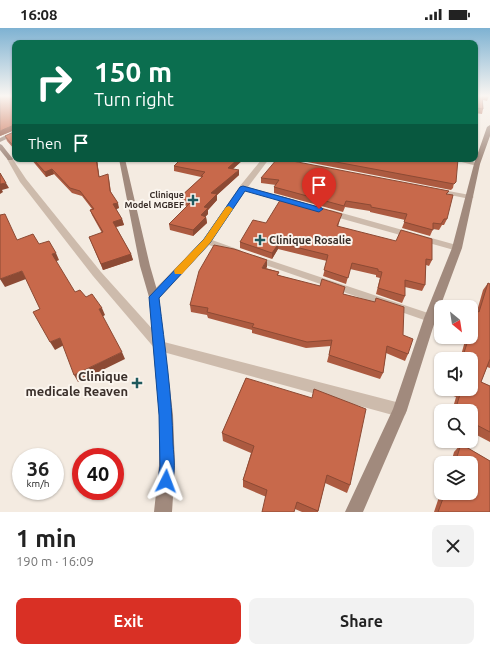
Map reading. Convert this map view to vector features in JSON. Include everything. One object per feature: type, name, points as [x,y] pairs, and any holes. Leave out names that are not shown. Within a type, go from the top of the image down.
[{"type":"main road","points":[[478,161],[490,127]]},
{"type":"main road","points":[[0,140],[12,134]]},
{"type":"main road","points":[[0,146],[5,159]]},
{"type":"main road","points":[[123,162],[145,266],[154,297],[160,346],[166,415],[167,466],[163,512]]},
{"type":"main road","points":[[354,512],[400,410],[430,318],[457,248],[477,164]]},
{"type":"street","points":[[5,159],[97,274],[160,346],[400,410]]},
{"type":"street","points":[[154,297],[207,241],[243,188],[264,162]]},
{"type":"street","points":[[290,162],[296,163]]},
{"type":"street","points":[[467,162],[477,164]]},
{"type":"street","points":[[243,188],[304,205]]},
{"type":"street","points":[[425,188],[470,197]]},
{"type":"street","points":[[319,209],[457,248]]},
{"type":"street","points":[[207,241],[430,318]]},
{"type":"building","points":[[0,119],[12,119],[12,126],[0,131]]},
{"type":"building","points":[[12,133],[12,144],[5,136]]},
{"type":"building","points":[[36,162],[96,162],[99,177],[108,174],[110,191],[118,203],[113,204],[122,219],[113,222],[131,254],[101,264],[89,237],[103,232],[90,210],[94,209],[80,191],[70,188],[52,169],[45,172]]},
{"type":"building","points":[[178,162],[235,162],[228,168],[239,170],[211,193],[217,194],[204,207],[208,208],[201,215],[206,217],[193,230],[169,224],[191,202],[179,198],[203,176],[201,176],[205,172],[174,166]]},
{"type":"building","points":[[274,162],[298,162],[449,191],[446,194],[453,195],[447,219],[444,219],[441,224],[433,223],[433,230],[404,222],[407,214],[371,207],[371,205],[346,201],[344,206],[274,187],[279,180],[261,178]]},
{"type":"building","points":[[336,162],[458,162],[456,182],[454,184]]},
{"type":"building","points":[[0,173],[6,183],[0,184]]},
{"type":"building","points":[[282,197],[342,214],[337,226],[396,241],[401,230],[432,239],[432,260],[426,259],[425,285],[405,280],[405,296],[378,288],[382,272],[378,271],[378,269],[352,263],[348,278],[324,270],[328,255],[279,243],[272,253],[240,242],[253,220],[266,223]]},
{"type":"building","points":[[5,214],[17,240],[33,234],[39,244],[49,241],[56,253],[52,254],[75,292],[80,290],[86,297],[92,294],[102,308],[99,309],[122,352],[74,375],[60,338],[50,342],[33,312],[40,309],[22,271],[0,279],[0,215]]},
{"type":"building","points":[[214,245],[234,249],[267,260],[262,268],[279,272],[277,275],[320,286],[322,279],[345,287],[343,294],[375,302],[376,298],[404,307],[403,335],[413,339],[408,354],[387,346],[383,373],[329,355],[332,340],[307,342],[252,327],[254,324],[207,312],[208,308],[190,305],[199,271]]},
{"type":"building","points":[[488,283],[490,284],[490,359],[481,382],[490,386],[490,432],[478,426],[478,404],[457,404],[460,396],[478,396],[478,352],[464,352],[467,344],[478,344],[479,312]]},
{"type":"building","points":[[246,378],[312,398],[314,389],[366,409],[350,485],[327,475],[318,511],[297,502],[294,512],[262,512],[267,490],[243,480],[254,446],[222,433]]},
{"type":"building","points":[[460,448],[468,448],[490,461],[490,512],[438,512],[442,500],[478,500],[478,456],[457,456]]},
{"type":"slow traffic","points":[[178,271],[207,241],[229,209]]},
{"type":"place","name":"Clinique Model MGBEF","points":[[193,200]]},
{"type":"place","name":"Clinique Rosalie","points":[[260,240]]},
{"type":"place","name":"Clinique medicale Reaven","points":[[137,383]]},
{"type":"route","points":[[166,481],[166,415],[154,297],[207,241],[243,188],[319,209]]}]
